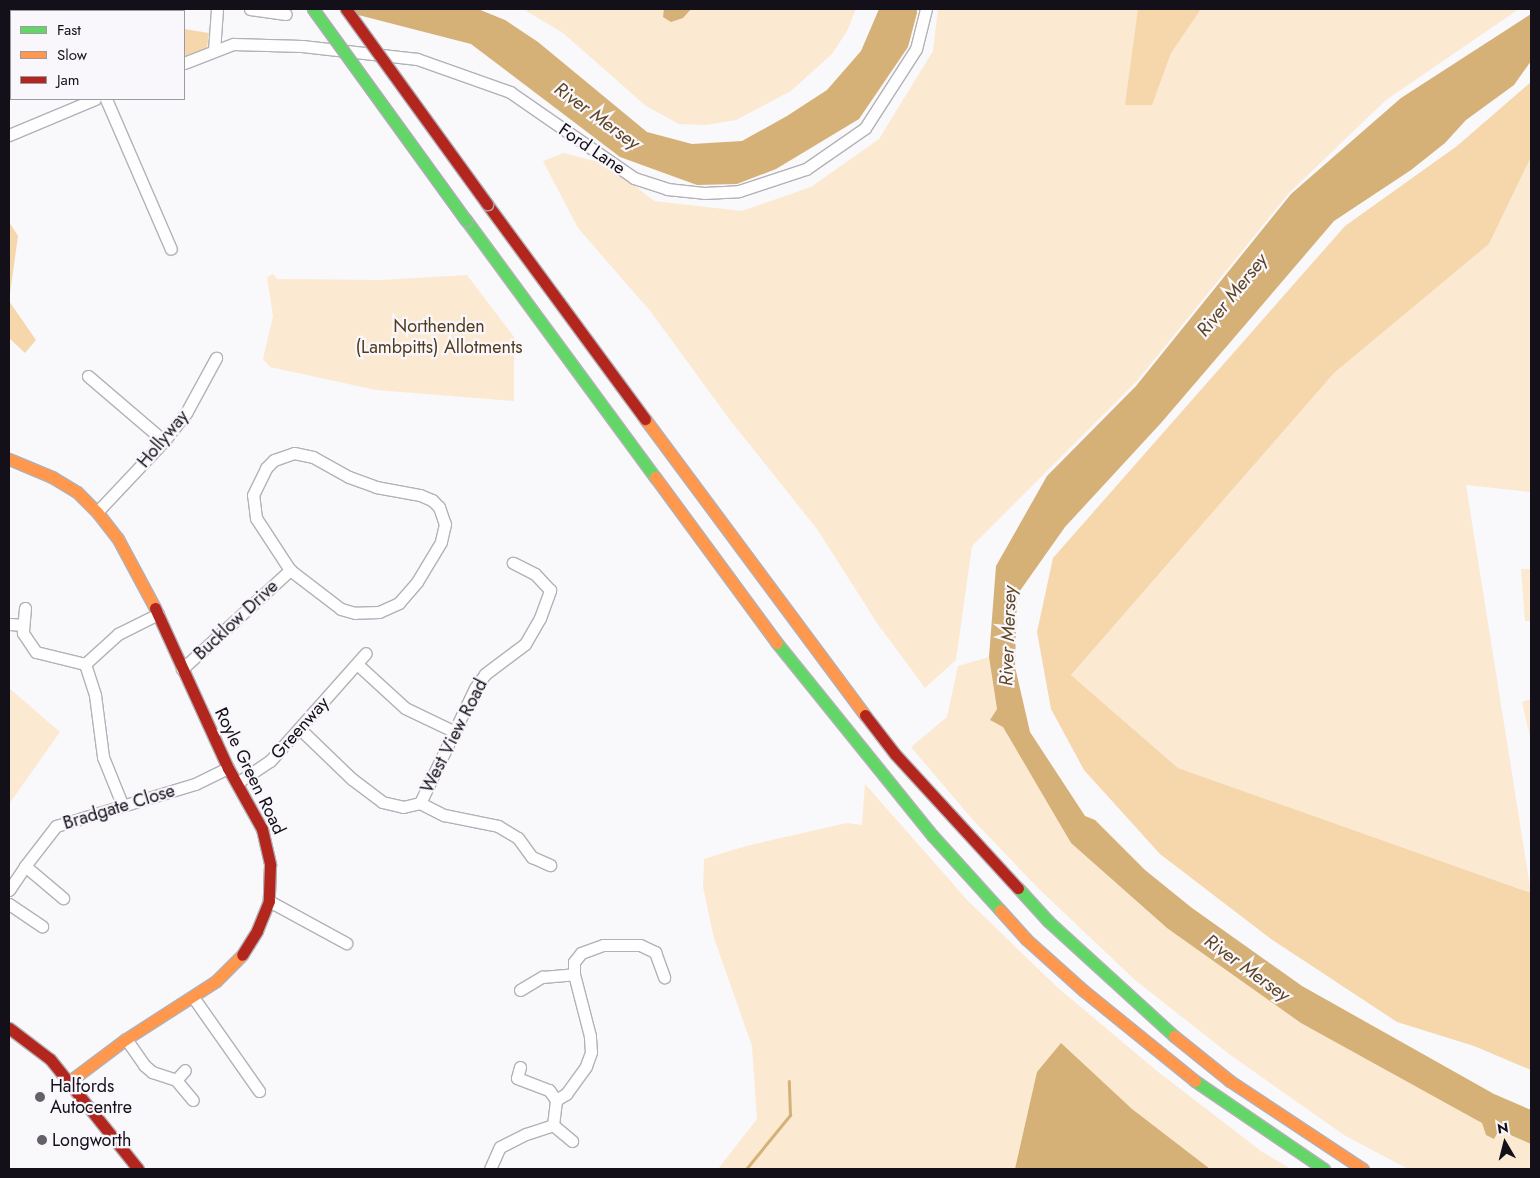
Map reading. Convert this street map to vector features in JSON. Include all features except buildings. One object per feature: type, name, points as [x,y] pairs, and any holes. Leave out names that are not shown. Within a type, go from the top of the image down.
[{"type":"main road","points":[[313,9],[791,662],[926,828],[1013,924],[1084,991],[1191,1078],[1324,1169]]},
{"type":"main road","points":[[346,9],[810,643],[902,761],[1048,921],[1144,1011],[1230,1080],[1363,1169]]},
{"type":"main road","name":"Royle Green Road","points":[[9,459],[52,477],[77,492],[97,512],[118,540],[158,614],[228,768],[268,847],[271,884],[269,901],[257,931],[236,963],[193,997],[126,1039],[70,1081]]},
{"type":"main road","points":[[9,1028],[30,1042],[70,1081],[138,1169]]},
{"type":"street","points":[[214,51],[217,9]]},
{"type":"street","points":[[250,9],[286,14]]},
{"type":"street","name":"Ford Lane","points":[[185,63],[233,44],[302,46],[418,59],[510,92],[634,178],[668,190],[704,193],[739,191],[806,168],[865,128],[916,49],[926,9]]},
{"type":"street","points":[[9,135],[93,100]]},
{"type":"street","points":[[106,100],[170,249]]},
{"type":"street","name":"Hollyway","points":[[97,512],[164,442],[186,413],[216,358]]},
{"type":"street","points":[[88,376],[164,442]]},
{"type":"street","name":"Bucklow Drive","points":[[285,454],[303,454],[349,478],[432,500],[442,516],[445,532],[441,542],[406,596],[389,609],[367,614],[341,609],[290,570],[256,518],[253,505],[256,485],[266,468],[285,454]]},
{"type":"street","name":"West View Road","points":[[300,729],[352,779],[382,802],[403,807],[420,803],[453,731],[485,674],[524,644],[544,609],[550,590],[535,574],[513,563]]},
{"type":"street","name":"Bucklow Drive","points":[[182,669],[290,570]]},
{"type":"street","points":[[24,608],[23,633],[36,652],[85,664]]},
{"type":"street","points":[[85,664],[118,634],[158,614]]},
{"type":"street","points":[[10,624],[24,625]]},
{"type":"street","name":"Greenway","points":[[237,783],[270,761],[366,652]]},
{"type":"street","points":[[85,664],[95,695],[103,758],[122,804]]},
{"type":"street","points":[[357,664],[405,708],[453,731]]},
{"type":"street","name":"Bradgate Close","points":[[9,890],[56,826],[122,804],[195,784],[228,768]]},
{"type":"street","points":[[420,803],[444,815],[498,826],[518,838],[532,857],[550,865]]},
{"type":"street","points":[[25,866],[63,898]]},
{"type":"street","points":[[269,901],[346,943]]},
{"type":"street","points":[[9,904],[42,926]]},
{"type":"street","points":[[553,1125],[556,1100],[574,1084],[586,1066],[591,1052],[574,974],[574,962],[581,953],[591,948],[640,946],[655,952],[664,978]]},
{"type":"street","points":[[520,990],[542,977],[574,974]]},
{"type":"street","points":[[193,997],[259,1091]]},
{"type":"street","points":[[126,1039],[152,1072],[176,1080],[193,1100]]},
{"type":"street","points":[[520,1067],[517,1078],[549,1090],[556,1100]]},
{"type":"street","points":[[176,1080],[185,1070]]},
{"type":"street","points":[[553,1125],[572,1141]]},
{"type":"street","points":[[490,1169],[500,1147],[526,1134],[553,1125]]},
{"type":"green space","points":[[523,9],[856,9],[847,31],[832,54],[791,91],[736,120],[706,125],[679,124],[646,106],[563,33]]},
{"type":"green space","points":[[938,9],[1519,9],[1386,100],[1289,193],[1137,381],[972,546],[956,660],[925,688],[877,623],[817,529],[730,420],[651,312],[578,228],[543,161],[564,153],[609,165],[654,201],[742,211],[811,187],[879,139],[933,51]]},
{"type":"green space","points":[[1531,157],[1531,492],[1466,485],[1531,893],[1178,768],[1071,675],[1334,373],[1489,244]]},
{"type":"green space","name":"Northenden (Lambpitts) Allotments","points":[[273,274],[277,279],[382,280],[467,275],[514,337],[514,401],[376,390],[270,367],[263,359],[273,316],[267,277]]},
{"type":"green space","points":[[1521,569],[1531,569],[1531,621],[1525,621]]},
{"type":"green space","points":[[989,657],[997,709],[990,720],[1003,727],[1071,843],[1167,928],[1482,1123],[1486,1135],[1499,1130],[1531,1144],[1531,1169],[1408,1169],[1344,1135],[1229,1054],[1135,980],[1038,888],[973,820],[911,747],[947,717],[958,666]]},
{"type":"green space","points":[[9,688],[60,732],[9,804]]},
{"type":"green space","points":[[1531,699],[1531,741],[1522,702]]},
{"type":"green space","points":[[865,784],[968,901],[1058,988],[1157,1071],[1261,1151],[1291,1169],[718,1169],[757,1119],[752,1046],[714,938],[703,887],[704,859],[746,846],[847,823],[862,825]]},
{"type":"shaded area","points":[[9,9],[112,10],[10,10],[10,39]]},
{"type":"shaded area","points":[[1138,9],[1201,9],[1171,53],[1152,105],[1125,105]]},
{"type":"shaded area","points":[[185,29],[209,33],[207,48],[185,56]]},
{"type":"shaded area","points":[[1531,82],[1531,157],[1489,244],[1334,373],[1071,675],[1178,768],[1531,893],[1531,1070],[1474,1046],[1397,1022],[1271,939],[1160,854],[1084,770],[1051,709],[1037,632],[1053,558],[1345,226],[1457,146]]},
{"type":"shaded area","points":[[9,222],[18,236],[9,301]]},
{"type":"shaded area","points":[[9,301],[36,340],[25,353],[9,338]]},
{"type":"water","name":"River Mersey","points":[[335,9],[478,9],[505,20],[538,42],[647,132],[692,144],[742,141],[787,116],[827,90],[861,51],[879,9],[917,9],[917,13],[908,47],[859,119],[776,169],[737,184],[697,185],[620,157],[471,44]]},
{"type":"water","points":[[664,9],[691,9],[683,18],[671,22],[663,17]]},
{"type":"water","name":"River Mersey","points":[[1531,14],[1531,61],[1514,85],[1466,120],[1445,143],[1411,170],[1334,221],[1161,423],[1065,527],[1017,595],[1015,667],[1030,732],[1085,816],[1095,820],[1145,870],[1192,908],[1302,986],[1494,1094],[1531,1110],[1531,1144],[1499,1130],[1494,1139],[1486,1135],[1482,1123],[1301,1023],[1167,928],[1071,843],[1003,727],[990,720],[997,709],[989,657],[996,566],[1047,476],[1136,386],[1291,194],[1401,98]]},
{"type":"water","points":[[1061,1043],[1132,1109],[1210,1169],[1015,1169],[1037,1072]]},
{"type":"waterway","points":[[746,1169],[790,1115],[789,1081]]},
{"type":"traffic: fast","points":[[313,9],[466,220]]},
{"type":"traffic: fast","points":[[466,220],[655,477]]},
{"type":"traffic: fast","points":[[777,643],[932,835],[1000,910]]},
{"type":"traffic: fast","points":[[1018,888],[1048,921],[1174,1036]]},
{"type":"traffic: fast","points":[[1195,1081],[1324,1169]]},
{"type":"traffic: slow","points":[[645,419],[865,715]]},
{"type":"traffic: slow","points":[[9,459],[52,477],[77,492],[97,512],[118,539],[155,608]]},
{"type":"traffic: slow","points":[[655,477],[777,643]]},
{"type":"traffic: slow","points":[[1000,910],[1026,939],[1084,991],[1195,1081]]},
{"type":"traffic: slow","points":[[70,1081],[126,1039],[216,981],[242,955]]},
{"type":"traffic: slow","points":[[1174,1036],[1230,1081],[1363,1169]]},
{"type":"traffic: jam","points":[[346,9],[487,204]]},
{"type":"traffic: jam","points":[[487,204],[645,419]]},
{"type":"traffic: jam","points":[[155,608],[228,768],[262,829],[270,865],[269,901],[257,931],[242,955]]},
{"type":"traffic: jam","points":[[865,715],[895,754],[1018,888]]},
{"type":"traffic: jam","points":[[9,1028],[50,1059],[138,1169]]},
{"type":"place","name":"Halfords Autocentre","points":[[40,1097]]},
{"type":"place","name":"Longworth","points":[[42,1140]]}]
